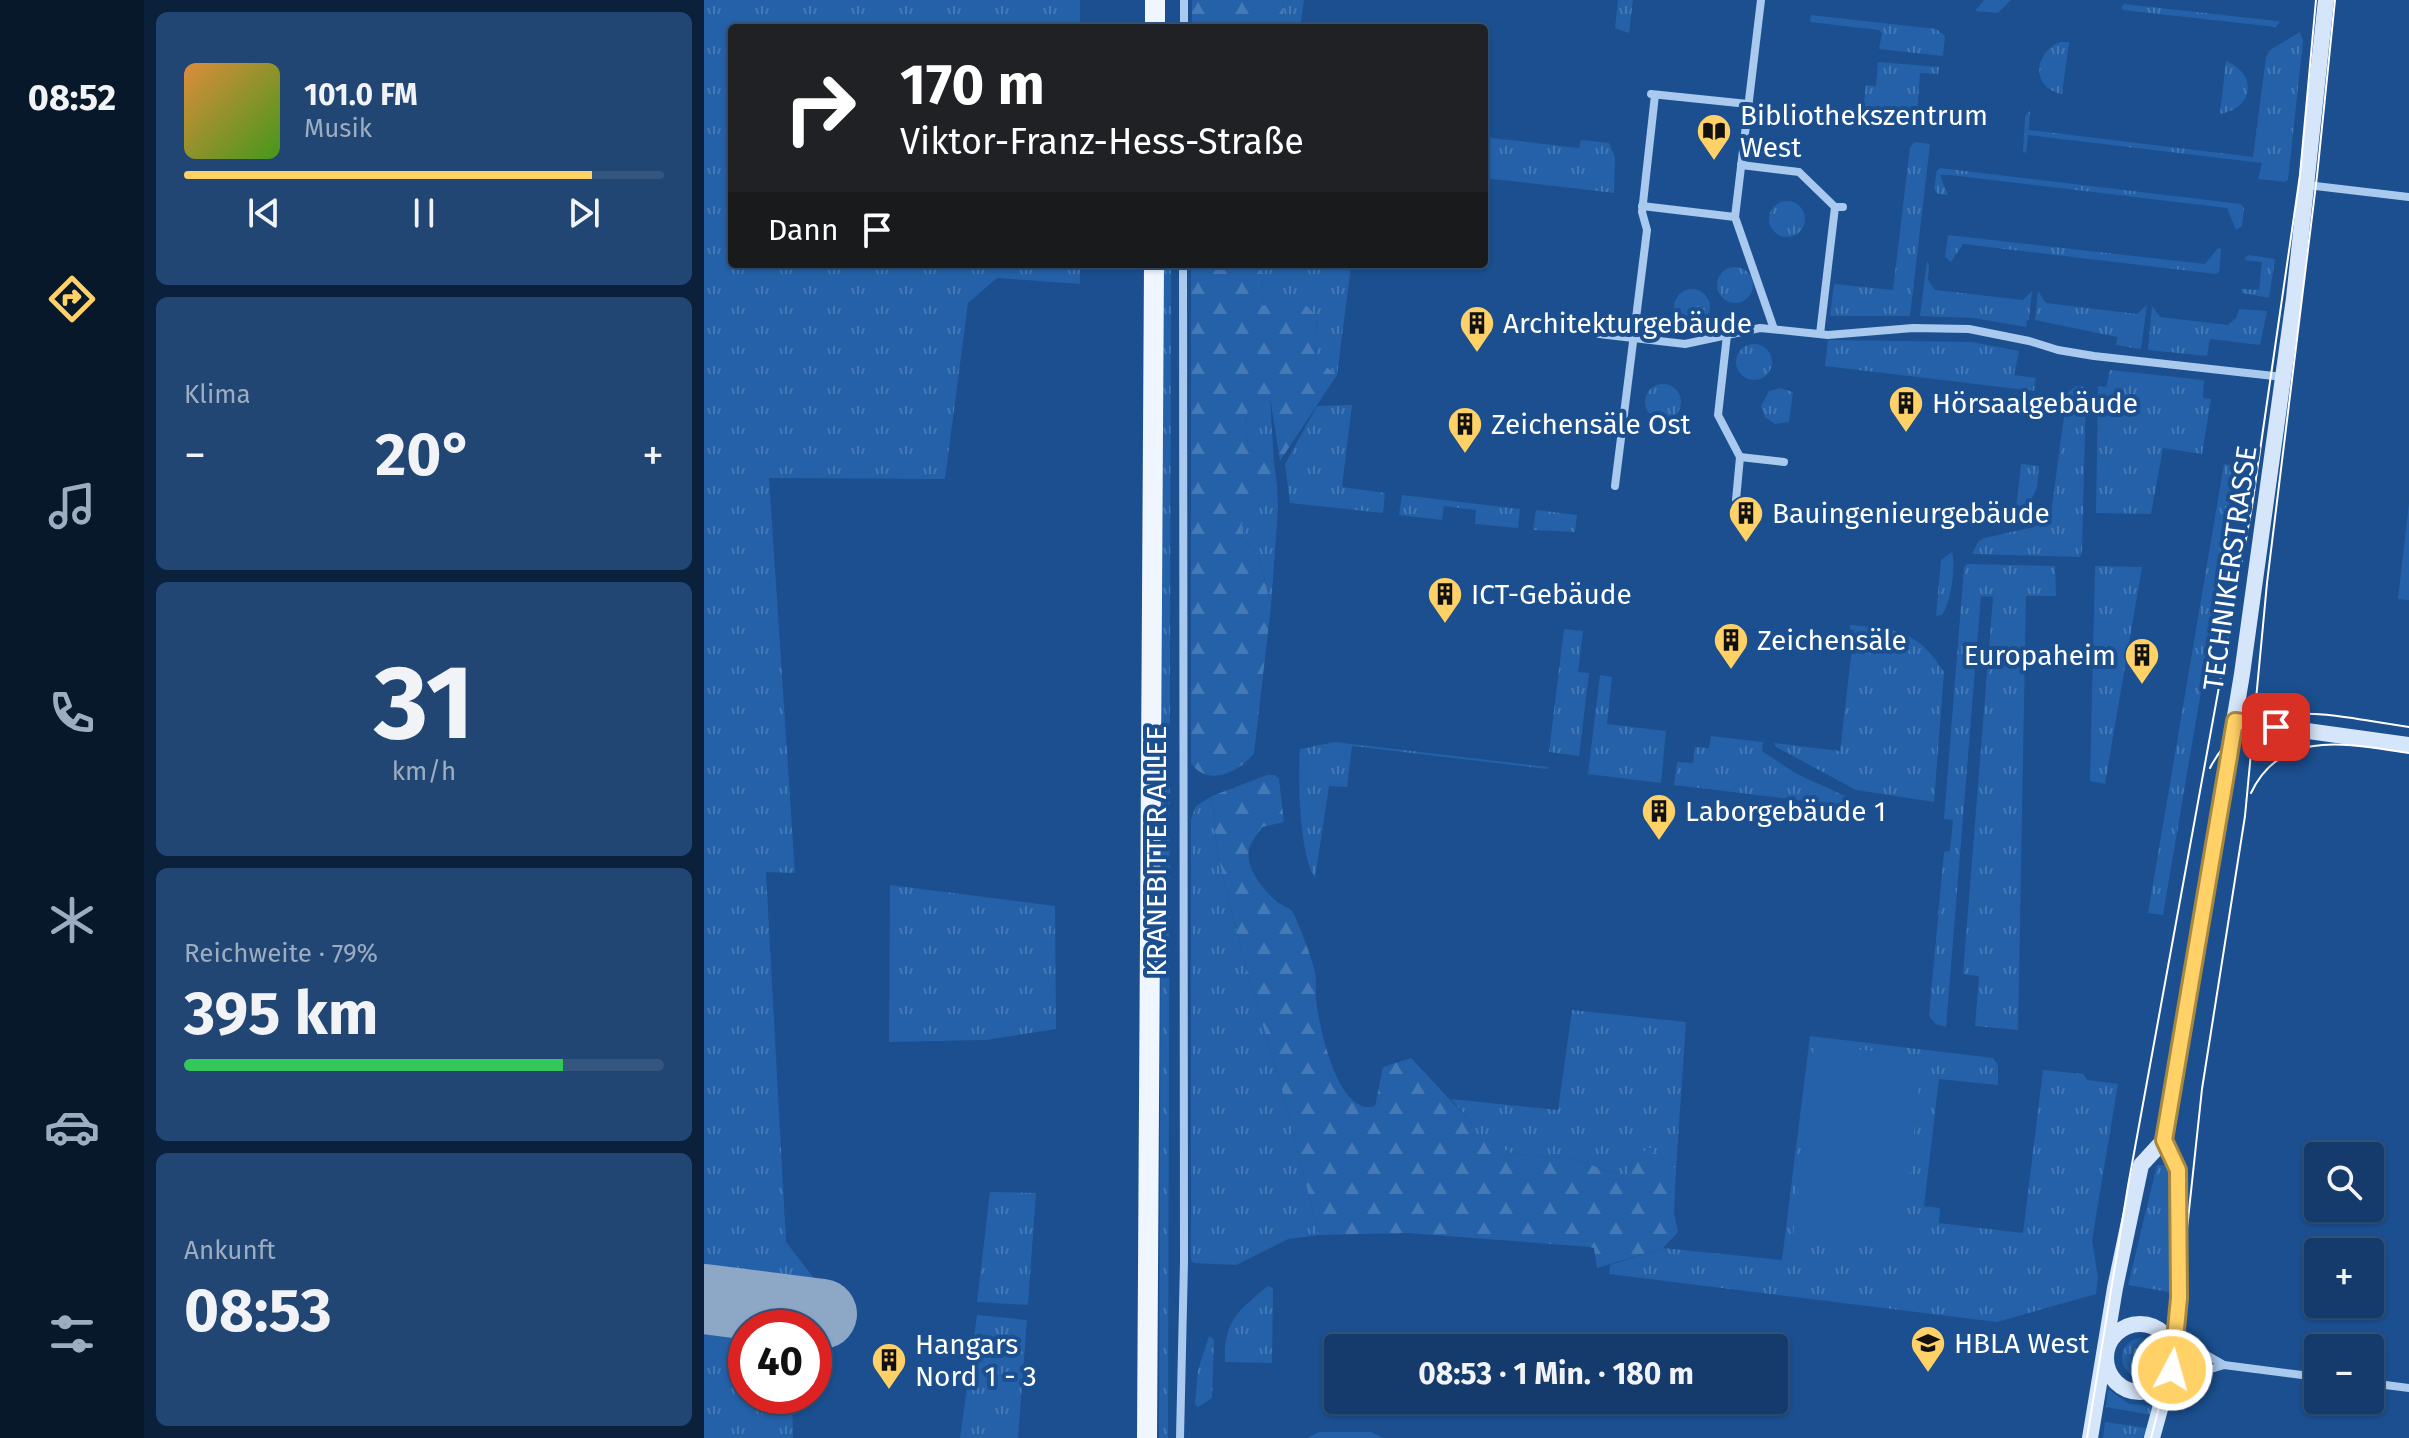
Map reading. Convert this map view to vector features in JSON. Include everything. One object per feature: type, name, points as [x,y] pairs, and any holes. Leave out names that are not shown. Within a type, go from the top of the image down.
[{"type":"main road","points":[[1155,0],[1155,24]]},
{"type":"main road","name":"KRANEBITTER ALLEE","points":[[1147,1438],[1154,268]]},
{"type":"street","points":[[1184,0],[1184,24]]},
{"type":"street","points":[[1761,0],[1735,217],[1774,329]]},
{"type":"street","name":"TECHNIKERSTRASSE","points":[[2090,1438],[2115,1288],[2141,1165],[2164,1140],[2235,721],[2283,377],[2326,0]]},
{"type":"street","points":[[1615,486],[1646,233],[1642,206],[1653,95],[1748,104]]},
{"type":"street","points":[[1741,165],[1800,168],[1839,207],[1820,334]]},
{"type":"street","points":[[2307,185],[2409,197]]},
{"type":"street","points":[[1642,206],[1735,217]]},
{"type":"street","name":"KRANEBITTER ALLEE","points":[[1180,1438],[1184,1262],[1183,268]]},
{"type":"street","points":[[1599,334],[1685,344],[1760,328],[1820,334],[1913,328],[1969,329],[2058,350],[2283,377]]},
{"type":"street","points":[[1727,335],[1718,415],[1740,457],[1736,500]]},
{"type":"street","points":[[2144,349],[2144,361]]},
{"type":"street","points":[[1740,457],[1784,462]]},
{"type":"street","points":[[2235,721],[2409,745]]},
{"type":"street","points":[[2152,1438],[2173,1362],[2168,1334],[2179,1298],[2178,1170],[2164,1140]]},
{"type":"street","points":[[2224,1365],[2142,1392],[2121,1386],[2107,1369],[2106,1352],[2113,1336],[2130,1325],[2151,1325],[2224,1365],[2304,1375]]},
{"type":"street","points":[[2384,1385],[2409,1388]]},
{"type":"green space","points":[[704,0],[1080,0],[1080,24],[728,24],[728,268],[1080,268],[1080,284],[997,278],[968,303],[945,479],[769,478],[795,873],[766,872],[786,1242],[820,1286],[821,1310],[728,1310],[728,1414],[792,1414],[793,1438],[704,1438]]},
{"type":"green space","points":[[1192,0],[1282,0],[1285,24],[1192,24]]},
{"type":"green space","points":[[1282,0],[1304,0],[1301,24],[1285,24]]},
{"type":"green space","points":[[1618,0],[1633,0],[1629,33],[1615,28]]},
{"type":"green space","points":[[1984,0],[2011,0],[1998,13],[1975,11]]},
{"type":"green space","points":[[2124,4],[2280,22],[2276,27],[2123,10]]},
{"type":"green space","points":[[1811,15],[1936,29],[1945,36],[1943,56],[1879,49],[1882,33],[1879,30],[1810,22]]},
{"type":"green space","points":[[2300,32],[2303,41],[2288,180],[2285,182],[2258,179],[2262,163],[2028,135],[2026,153],[2023,152],[2025,116],[2030,111],[2029,130],[2253,157],[2266,57],[2270,50]]},
{"type":"green space","points":[[2060,42],[2069,42],[2062,94],[2045,85],[2039,70],[2045,54]]},
{"type":"green space","points":[[2226,61],[2243,74],[2248,90],[2240,105],[2220,114]]},
{"type":"green space","points":[[1878,62],[1939,67],[1938,74],[1920,73],[1917,114],[1936,116],[1934,124],[1891,119],[1889,114],[1863,111],[1866,85],[1876,86]]},
{"type":"green space","points":[[1488,137],[1579,148],[1581,140],[1609,143],[1615,157],[1614,193],[1488,178]]},
{"type":"green space","points":[[1915,142],[1930,144],[1910,316],[1830,316],[1834,284],[1893,290],[1910,147]]},
{"type":"green space","points":[[1940,168],[2241,204],[2244,208],[2242,226],[2236,230],[2227,208],[1950,175],[1940,175],[1948,195],[1938,194],[1934,189]]},
{"type":"green space","points":[[1787,201],[1800,206],[1805,219],[1800,232],[1787,237],[1774,232],[1769,219],[1774,206]]},
{"type":"green space","points":[[1948,235],[2205,264],[2218,248],[2221,252],[2219,272],[2216,274],[1963,244],[1951,262],[1945,257]]},
{"type":"green space","points":[[2248,255],[2275,259],[2269,298],[2242,293],[2241,289],[2259,290],[2262,262],[2244,260]]},
{"type":"green space","points":[[1927,261],[1928,280],[1935,290],[2023,300],[2032,291],[2026,327],[1973,318],[1920,316]]},
{"type":"green space","points":[[1735,267],[1748,272],[1753,285],[1748,298],[1735,303],[1722,298],[1717,285],[1722,272]]},
{"type":"green space","points":[[1163,268],[1171,268],[1168,1438],[1159,1438]]},
{"type":"green space","points":[[1191,268],[1260,268],[1263,306],[1286,294],[1307,306],[1316,318],[1315,358],[1337,375],[1280,461],[1270,397],[1246,414],[1246,439],[1252,450],[1274,463],[1277,486],[1241,526],[1243,540],[1258,553],[1271,606],[1254,753],[1232,771],[1214,776],[1205,774],[1191,763]]},
{"type":"green space","points":[[1260,268],[1351,268],[1337,375],[1315,358],[1317,322],[1263,306]]},
{"type":"green space","points":[[1692,289],[1705,294],[1710,307],[1705,320],[1692,325],[1679,320],[1674,307],[1679,294]]},
{"type":"green space","points":[[2038,291],[2046,303],[2137,314],[2147,305],[2141,349],[2116,345],[2117,337],[2035,320]]},
{"type":"green space","points":[[2152,306],[2160,317],[2228,325],[2236,318],[2239,309],[2267,311],[2260,345],[2210,339],[2207,356],[2148,350]]},
{"type":"green space","points":[[1828,340],[1972,342],[2019,351],[2014,375],[2036,378],[2034,391],[1825,366]]},
{"type":"green space","points":[[1754,344],[1767,349],[1772,362],[1767,375],[1754,380],[1741,375],[1736,362],[1741,349]]},
{"type":"green space","points":[[2110,370],[2204,380],[2203,398],[2211,399],[2202,454],[2163,448],[2151,514],[2096,513],[2098,386],[2106,387]]},
{"type":"green space","points":[[1663,384],[1676,389],[1681,402],[1676,415],[1663,420],[1650,415],[1645,402],[1650,389]]},
{"type":"green space","points":[[2076,386],[2084,387],[2086,392],[2080,557],[1972,554],[1984,538],[2034,527],[2051,514],[2067,393]]},
{"type":"green space","points":[[1781,388],[1793,392],[1789,422],[1775,424],[1765,417],[1761,406],[1769,391]]},
{"type":"green space","points":[[1270,397],[1274,463],[1252,450],[1245,432],[1246,414]]},
{"type":"green space","points":[[1352,405],[1342,487],[1385,493],[1383,513],[1290,503],[1285,464],[1317,406]]},
{"type":"green space","points":[[2021,464],[2039,466],[2037,488],[2030,502],[2016,509]]},
{"type":"green space","points":[[2224,464],[2239,467],[2163,915],[2148,913]]},
{"type":"green space","points":[[1277,486],[1271,606],[1258,553],[1243,540],[1241,526]]},
{"type":"green space","points":[[1402,495],[1520,509],[1518,528],[1475,524],[1476,510],[1444,506],[1442,520],[1399,515]]},
{"type":"green space","points":[[2409,503],[2409,600],[2398,599]]},
{"type":"green space","points":[[1536,510],[1577,515],[1575,532],[1533,530]]},
{"type":"green space","points":[[1952,552],[1950,593],[1942,615],[1936,616],[1941,560]]},
{"type":"green space","points":[[1967,564],[2055,566],[2056,596],[2026,596],[2018,1030],[1975,1026],[1979,976],[1963,974],[1993,597],[1981,596],[1946,1027],[1936,1024],[1929,1016],[1944,852],[1950,851],[1953,820],[1944,819],[1964,568]]},
{"type":"green space","points":[[2095,566],[2142,567],[2105,784],[2090,781]]},
{"type":"green space","points":[[1850,625],[1904,634],[1925,648],[1944,672],[1934,802],[1856,790],[1776,747],[1774,743],[1840,751],[1854,630],[1850,629]]},
{"type":"green space","points":[[1564,629],[1583,631],[1578,672],[1589,673],[1579,756],[1549,752]]},
{"type":"green space","points":[[1600,675],[1612,677],[1607,724],[1666,731],[1661,783],[1588,774]]},
{"type":"green space","points":[[1711,736],[1763,742],[1762,751],[1797,774],[1845,796],[1857,807],[1674,785],[1677,762],[1693,763],[1695,747],[1709,748]]},
{"type":"green space","points":[[1335,742],[1548,767],[1352,746],[1347,787],[1329,786],[1315,878],[1303,835],[1300,749]]},
{"type":"green space","points":[[1267,775],[1275,775],[1279,779],[1284,822],[1262,827],[1248,856],[1256,878],[1278,902],[1292,911],[1297,921],[1315,971],[1316,998],[1326,1047],[1332,1066],[1350,1098],[1362,1106],[1375,1106],[1383,1067],[1411,1058],[1470,1121],[1479,1138],[1511,1153],[1574,1159],[1626,1177],[1634,1158],[1650,1148],[1676,1169],[1674,1213],[1678,1232],[1663,1248],[1597,1268],[1594,1248],[1590,1247],[1408,1233],[1319,1235],[1217,852],[1212,796]]},
{"type":"green space","points":[[1212,796],[1217,852],[1319,1235],[1288,1239],[1236,1265],[1194,1263],[1191,1260],[1191,819],[1196,806]]},
{"type":"green space","points":[[890,885],[1055,906],[1056,1029],[986,1040],[889,1042]]},
{"type":"green space","points":[[1572,1010],[1686,1022],[1676,1169],[1650,1148],[1634,1158],[1626,1177],[1574,1159],[1511,1153],[1479,1138],[1470,1121],[1451,1099],[1558,1110]]},
{"type":"green space","points":[[1810,1036],[1993,1058],[1998,1065],[1998,1085],[1939,1079],[1924,1206],[1940,1208],[1939,1223],[2023,1233],[2043,1070],[2083,1074],[2087,1080],[2118,1084],[2092,1240],[2098,1277],[2096,1294],[1997,1322],[1609,1274],[1610,1265],[1663,1248],[1782,1260]]},
{"type":"green space","points":[[1814,1045],[1922,1056],[1902,1250],[1793,1238]]},
{"type":"green space","points":[[2157,1165],[2165,1165],[2169,1173],[2170,1292],[2128,1285]]},
{"type":"green space","points":[[990,1192],[1036,1193],[1028,1305],[977,1302]]},
{"type":"green space","points":[[1268,1286],[1273,1288],[1272,1363],[1225,1362],[1230,1326],[1241,1310]]},
{"type":"green space","points":[[977,1315],[1027,1320],[1018,1438],[960,1438]]},
{"type":"green space","points":[[1209,1336],[1214,1339],[1212,1398],[1198,1407],[1195,1404],[1198,1370]]},
{"type":"green space","points":[[2142,1338],[2156,1344],[2162,1358],[2156,1372],[2142,1378],[2128,1372],[2122,1358],[2128,1344]]},
{"type":"green space","points":[[2108,1389],[2129,1404],[2153,1406],[2151,1415],[2106,1407]]},
{"type":"green space","points":[[2105,1422],[2147,1428],[2143,1438],[2103,1438]]},
{"type":"green space","points":[[1319,1432],[1371,1432],[1383,1438],[1307,1438]]},
{"type":"taxiway","points":[[704,1299],[791,1310]]},
{"type":"tram line","points":[[2087,1438],[2128,1186],[2252,506],[2300,175],[2316,0]]},
{"type":"tram line","points":[[2151,1438],[2174,1350],[2202,1089],[2245,816],[2267,583],[2317,176],[2335,0]]},
{"type":"tram line","points":[[2210,768],[2227,743],[2248,726],[2272,717],[2325,715],[2409,727]]},
{"type":"tram line","points":[[2251,793],[2264,772],[2299,749],[2342,745],[2409,753]]},
{"type":"place","name":"Bibliothekszentrum West","points":[[1714,162]]},
{"type":"place","name":"Architekturgebäude","points":[[1477,354]]},
{"type":"place","name":"Hörsaalgebäude","points":[[1906,434]]},
{"type":"place","name":"Zeichensäle Ost","points":[[1465,455]]},
{"type":"place","name":"Bauingenieurgebäude","points":[[1746,544]]},
{"type":"place","name":"ICT-Gebäude","points":[[1445,625]]},
{"type":"place","name":"Zeichensäle","points":[[1731,671]]},
{"type":"place","name":"Europaheim","points":[[2142,686]]},
{"type":"place","name":"Laborgebäude 1","points":[[1659,842]]},
{"type":"place","name":"HBLA West","points":[[1928,1374]]},
{"type":"place","name":"Hangars Nord 1 - 3","points":[[889,1391]]},
{"type":"route","points":[[2172,1370],[2179,1298],[2178,1170],[2164,1140],[2235,721],[2276,727]]}]
